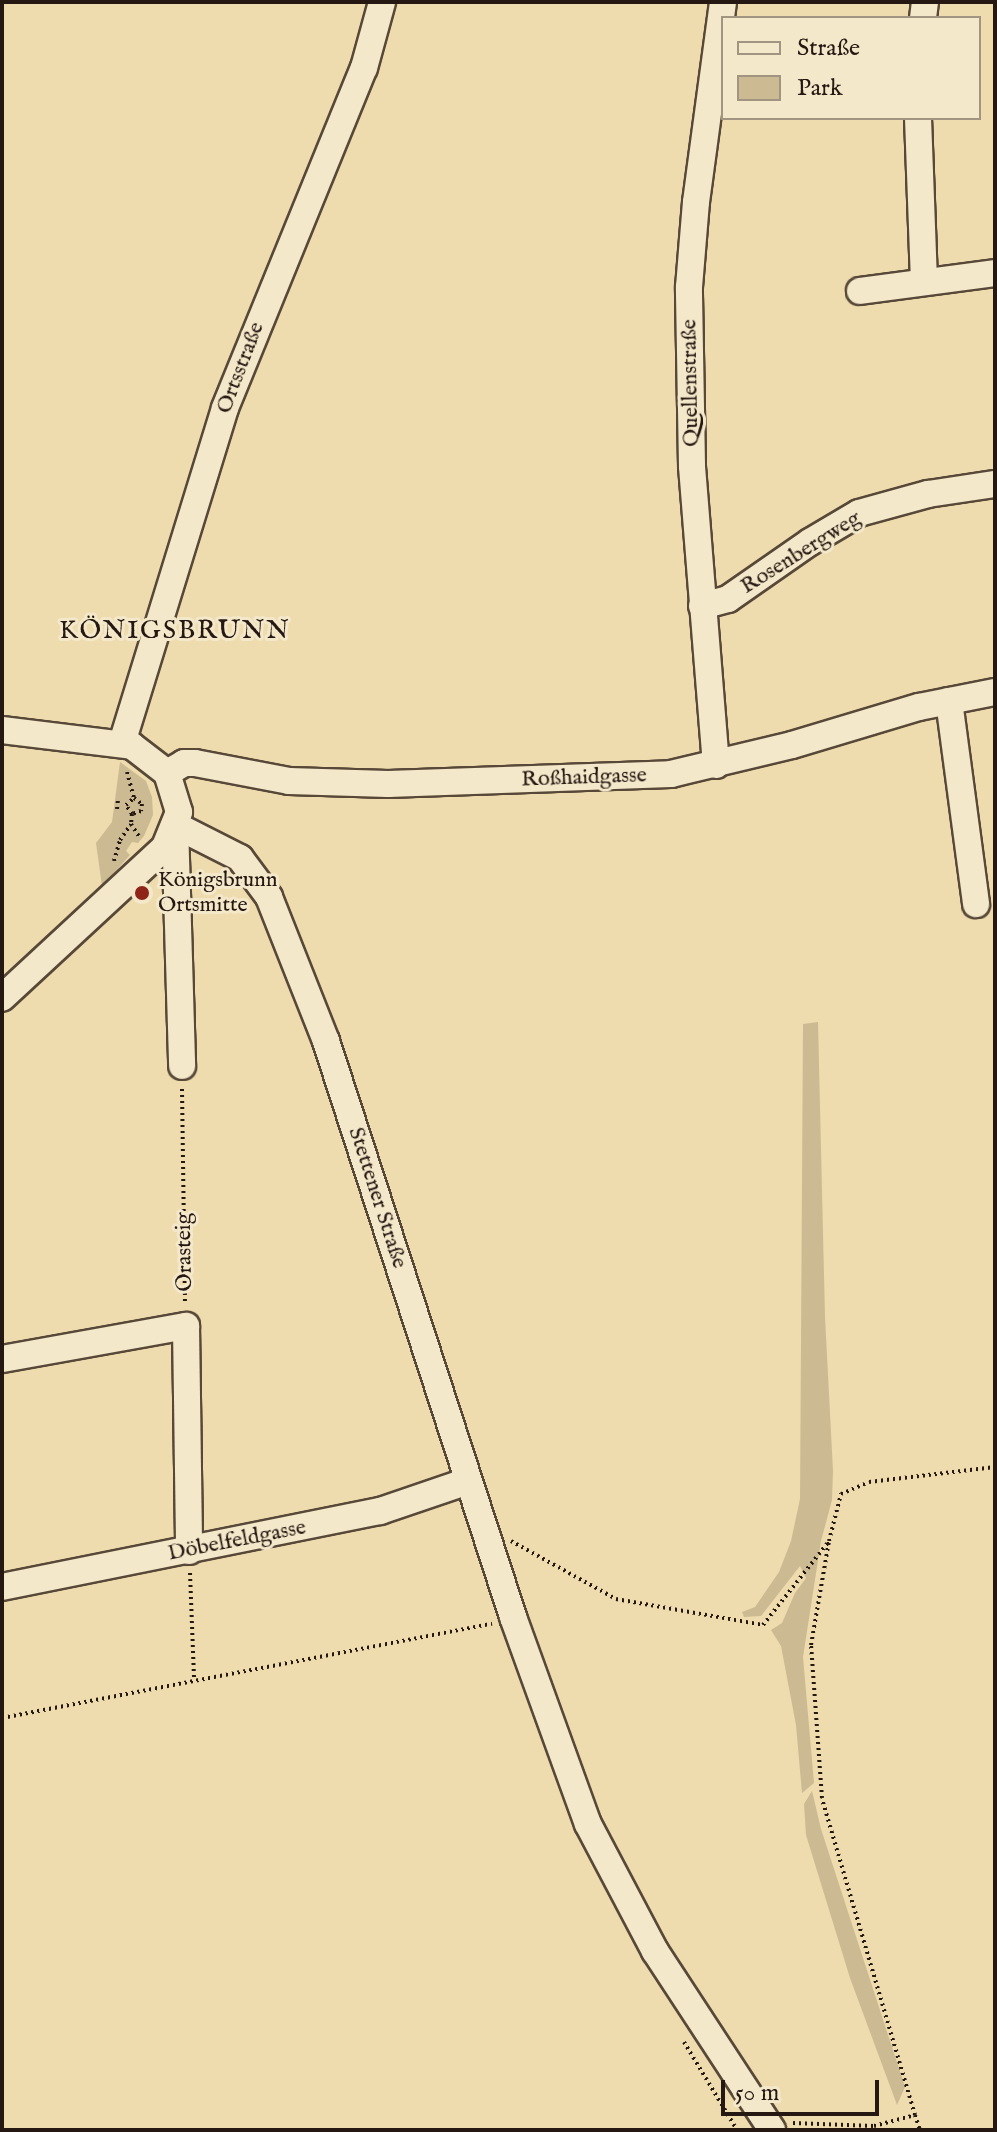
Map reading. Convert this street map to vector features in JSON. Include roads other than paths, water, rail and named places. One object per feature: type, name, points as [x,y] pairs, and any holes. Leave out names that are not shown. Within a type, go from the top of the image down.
[{"type":"street","name":"Ortsstraße","points":[[122,754],[225,408],[364,68],[382,2]]},
{"type":"street","name":"Quellenstraße","points":[[716,765],[692,449],[690,261],[721,18]]},
{"type":"street","points":[[918,120],[924,280]]},
{"type":"street","points":[[860,291],[924,280],[995,273]]},
{"type":"street","name":"Rosenbergweg","points":[[702,606],[728,599],[810,542],[859,513],[928,494],[995,484]]},
{"type":"street","name":"Roßhaidgasse","points":[[167,773],[184,763],[195,763],[289,781],[388,784],[671,774],[716,765],[949,701],[995,692]]},
{"type":"street","points":[[949,701],[976,904]]},
{"type":"street","points":[[2,730],[122,754],[142,751],[167,773],[178,804],[175,825],[182,1066]]},
{"type":"street","points":[[2,998],[124,872],[165,847],[175,825]]},
{"type":"street","name":"Stettener Straße","points":[[175,825],[240,858],[262,885],[287,936],[326,1041],[483,1526],[503,1620],[588,1824],[655,1951],[769,2126]]},
{"type":"street","points":[[2,1359],[186,1326],[189,1551]]},
{"type":"street","name":"Döbelfeldgasse","points":[[2,1587],[380,1511],[468,1481]]},
{"type":"place","name":"Königsbrunn Ortsmitte","points":[[142,893]]},
{"type":"district","name":"KÖNIGSBRUNN","points":[[175,631]]}]
